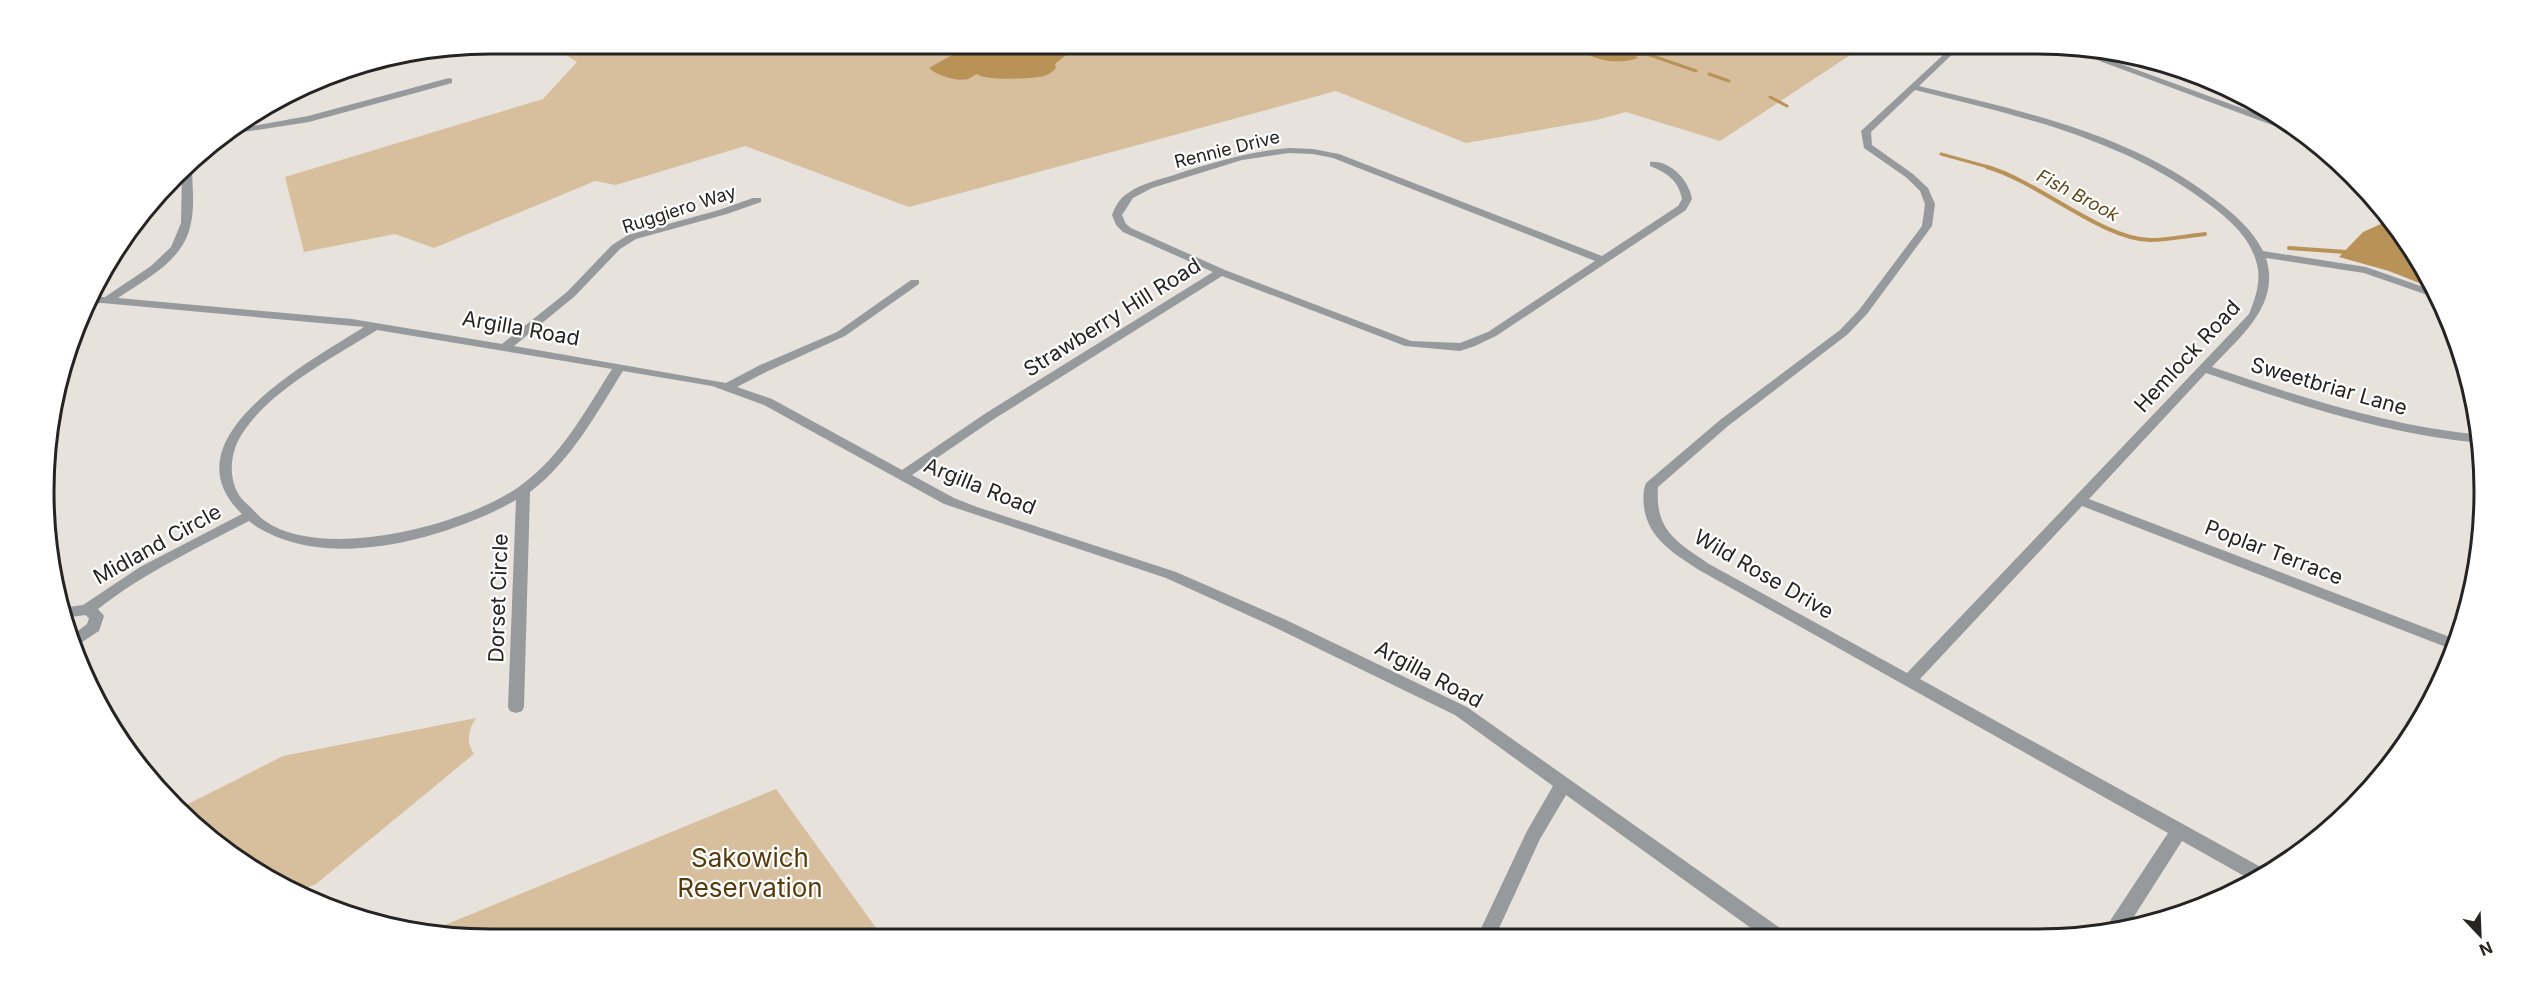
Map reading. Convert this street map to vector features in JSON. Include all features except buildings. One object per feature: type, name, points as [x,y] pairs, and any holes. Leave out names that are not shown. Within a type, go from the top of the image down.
[{"type":"street","name":"Wild Rose Drive","points":[[1948,54],[1874,121],[1866,131],[1865,142],[1872,150],[1910,176],[1925,190],[1930,204],[1927,226],[1863,312],[1844,332],[1724,423],[1651,486],[1649,499],[1651,518],[1657,532],[1704,567],[2253,871]]},
{"type":"street","points":[[2097,58],[2268,121]]},
{"type":"street","points":[[245,130],[309,119],[449,81]]},
{"type":"street","name":"Hemlock Road","points":[[1910,680],[2254,315],[2261,300],[2263,278],[2263,263],[2259,254],[2236,222],[2205,195],[2148,161],[2108,143],[2036,118],[1912,87]]},
{"type":"street","name":"Rennie Drive","points":[[1221,272],[1126,230],[1117,215],[1123,201],[1136,191],[1149,186],[1262,153],[1310,150],[1336,156],[1605,261]]},
{"type":"street","name":"Strawberry Hill Road","points":[[901,476],[990,416],[1221,272],[1409,344],[1460,347],[1482,340],[1673,216],[1687,199],[1685,189],[1672,173],[1653,164]]},
{"type":"street","points":[[108,300],[169,257],[178,244],[187,221],[187,177]]},
{"type":"street","name":"Ruggiero Way","points":[[505,347],[571,294],[616,247],[632,237],[730,210],[757,200]]},
{"type":"street","points":[[2259,254],[2366,270],[2425,291]]},
{"type":"street","points":[[728,387],[764,368],[841,334],[915,282]]},
{"type":"street","name":"Argilla Road","points":[[98,301],[292,315],[376,325],[715,383],[768,402],[901,476],[972,510],[1171,575],[1289,628],[1461,711],[1766,929]]},
{"type":"street","points":[[376,325],[276,392],[252,415],[235,436],[225,458],[225,478],[233,496],[249,516],[264,527],[306,540],[343,543],[382,541],[453,523],[523,491],[538,478],[560,454],[620,367]]},
{"type":"street","name":"Sweetbriar Lane","points":[[2204,368],[2358,419],[2430,433],[2470,438]]},
{"type":"street","name":"Dorset Circle","points":[[516,707],[523,491]]},
{"type":"street","name":"Poplar Terrace","points":[[2079,500],[2447,642]]},
{"type":"street","name":"Midland Circle","points":[[87,610],[116,587],[249,516]]},
{"type":"street","name":"Midland Circle","points":[[71,612],[87,610],[95,613],[97,623],[79,639]]},
{"type":"street","points":[[1490,929],[1533,836],[1563,784]]},
{"type":"street","points":[[2121,921],[2179,831]]},
{"type":"green space","points":[[565,54],[1852,54],[1720,141],[1626,112],[1596,120],[1466,143],[1336,91],[909,207],[745,146],[616,185],[595,181],[434,248],[395,234],[304,252],[285,177],[543,99],[577,62]]},
{"type":"green space","points":[[476,718],[469,736],[474,754],[316,884],[306,888],[248,855],[225,839],[186,805],[283,756]]},
{"type":"green space","name":"Sakowich Reservation","points":[[776,789],[877,929],[492,929],[442,926]]},
{"type":"shaded area","points":[[954,54],[1066,55],[1055,64],[1056,68],[1049,74],[1030,78],[989,78],[977,74],[968,79],[959,80],[941,75],[929,68]]},
{"type":"shaded area","points":[[1586,54],[1635,54],[1638,58],[1614,61]]},
{"type":"shaded area","points":[[2382,223],[2421,284],[2389,271],[2339,257],[2363,232]]},
{"type":"waterway","name":"Fish Brook","points":[[1630,55],[1647,54],[1696,71]]},
{"type":"waterway","name":"Fish Brook","points":[[1709,74],[1729,81]]},
{"type":"waterway","name":"Fish Brook","points":[[1770,97],[1787,106]]},
{"type":"waterway","name":"Fish Brook","points":[[1941,154],[1992,168]]},
{"type":"waterway","name":"Fish Brook","points":[[1987,167],[2027,184],[2090,220],[2131,237],[2157,240],[2205,234]]},
{"type":"waterway","name":"Fish Brook","points":[[2289,248],[2346,252]]}]
